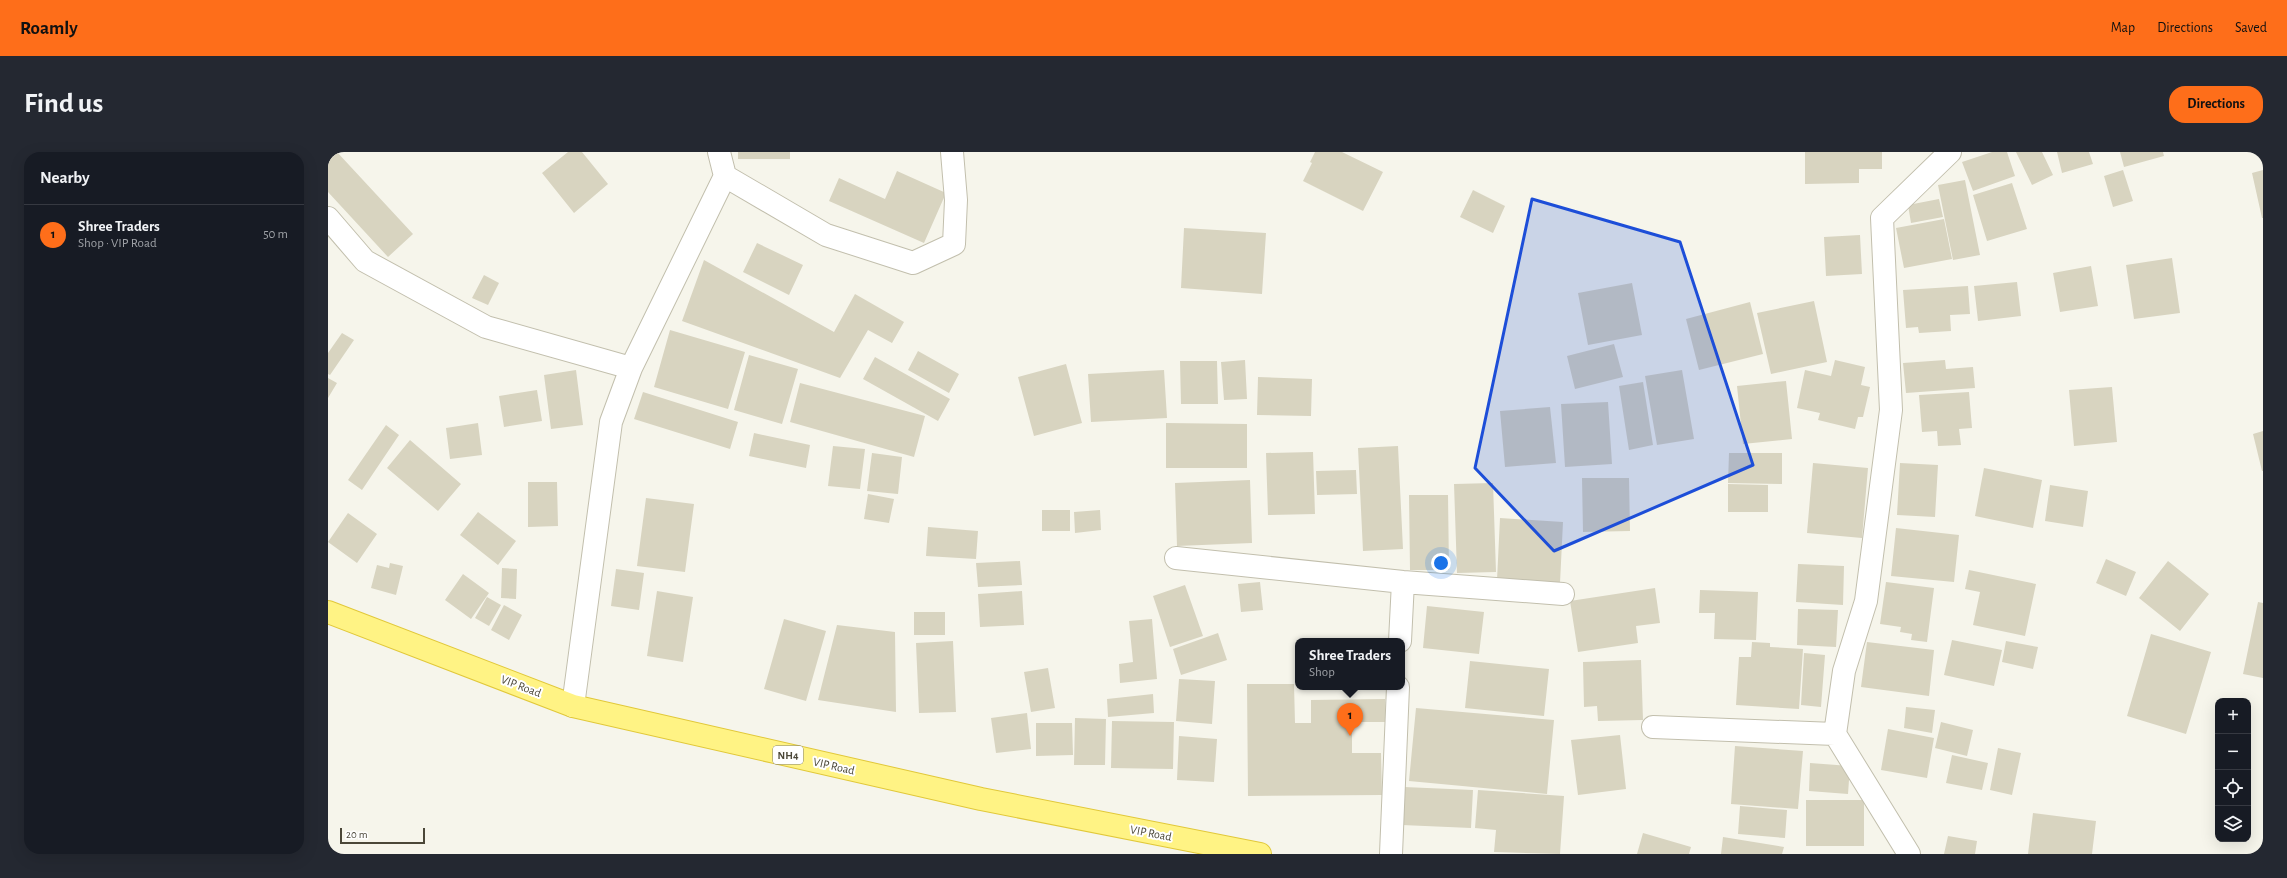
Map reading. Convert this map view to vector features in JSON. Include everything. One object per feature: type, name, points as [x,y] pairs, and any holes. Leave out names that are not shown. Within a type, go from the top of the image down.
[{"type":"highway","name":"VIP Road","points":[[328,612],[573,706],[981,799],[1260,854]]},
{"type":"street","points":[[573,706],[611,422],[631,368],[725,176],[719,152]]},
{"type":"street","points":[[725,176],[826,235],[913,263],[954,244],[956,200],[952,152]]},
{"type":"street","points":[[1909,854],[1835,734],[1844,670],[1866,602],[1891,410],[1882,218],[1950,152]]},
{"type":"street","points":[[328,218],[365,261],[486,326],[631,368]]},
{"type":"street","points":[[1176,558],[1403,582],[1563,594]]},
{"type":"street","points":[[1400,638],[1403,582]]},
{"type":"street","points":[[1391,854],[1398,690]]},
{"type":"street","points":[[1653,727],[1835,734]]},
{"type":"highlighted area","points":[[1532,199],[1680,242],[1753,465],[1554,551],[1475,468]]},
{"type":"building","points":[[328,152],[337,152],[413,234],[388,257],[328,192]]},
{"type":"building","points":[[568,152],[582,152],[608,184],[574,213],[542,173]]},
{"type":"building","points":[[738,152],[790,152],[790,159],[738,159]]},
{"type":"building","points":[[1315,152],[1342,152],[1383,172],[1363,211],[1303,181],[1312,163],[1310,162]]},
{"type":"building","points":[[1805,152],[1882,152],[1882,169],[1859,169],[1859,183],[1805,184]]},
{"type":"building","points":[[1992,152],[2007,152],[2015,176],[1973,191],[1962,162]]},
{"type":"building","points":[[2016,152],[2042,152],[2053,175],[2032,185]]},
{"type":"building","points":[[2057,152],[2089,152],[2093,164],[2062,173]]},
{"type":"building","points":[[2120,152],[2163,152],[2164,156],[2124,167]]},
{"type":"building","points":[[2123,170],[2133,201],[2113,207],[2104,176]]},
{"type":"building","points":[[2263,170],[2263,218],[2262,218],[2252,173]]},
{"type":"building","points":[[897,171],[946,193],[924,243],[829,201],[839,178],[885,199]]},
{"type":"building","points":[[1965,180],[1980,255],[1953,260],[1938,185]]},
{"type":"building","points":[[2012,183],[2027,229],[1987,241],[1973,195]]},
{"type":"building","points":[[1473,190],[1505,206],[1493,233],[1460,217]]},
{"type":"building","points":[[1939,199],[1943,217],[1911,223],[1908,205]]},
{"type":"building","points":[[1944,219],[1952,259],[1904,268],[1896,228]]},
{"type":"building","points":[[1184,228],[1266,233],[1262,294],[1181,288]]},
{"type":"building","points":[[1860,235],[1862,274],[1826,276],[1824,237]]},
{"type":"building","points":[[757,243],[803,265],[789,295],[743,272]]},
{"type":"building","points":[[2172,258],[2180,313],[2134,319],[2126,265]]},
{"type":"building","points":[[704,260],[834,332],[855,294],[904,322],[892,343],[868,330],[840,378],[682,321]]},
{"type":"building","points":[[2091,266],[2098,306],[2060,312],[2053,273]]},
{"type":"building","points":[[484,275],[499,283],[488,305],[472,298]]},
{"type":"building","points":[[2017,282],[2021,316],[1978,321],[1974,286]]},
{"type":"building","points":[[1632,283],[1642,335],[1588,345],[1578,293]]},
{"type":"building","points":[[1968,286],[1970,314],[1950,315],[1951,331],[1919,333],[1918,327],[1906,328],[1903,290]]},
{"type":"building","points":[[1814,301],[1827,362],[1771,374],[1757,313]]},
{"type":"building","points":[[1750,302],[1763,354],[1699,370],[1686,319]]},
{"type":"building","points":[[670,330],[745,352],[728,409],[654,387]]},
{"type":"building","points":[[342,333],[354,340],[330,375],[328,374],[328,353]]},
{"type":"building","points":[[1614,344],[1623,377],[1575,389],[1567,356]]},
{"type":"building","points":[[918,351],[959,374],[949,393],[908,370]]},
{"type":"building","points":[[749,355],[798,369],[782,424],[734,410]]},
{"type":"building","points":[[875,357],[950,399],[938,421],[863,379]]},
{"type":"building","points":[[1245,360],[1247,399],[1224,400],[1221,362]]},
{"type":"building","points":[[1835,360],[1865,367],[1861,385],[1870,387],[1863,417],[1858,417],[1855,429],[1818,420],[1820,413],[1797,408],[1805,370],[1831,376]]},
{"type":"building","points":[[1945,360],[1946,369],[1973,367],[1975,388],[1906,393],[1903,363]]},
{"type":"building","points":[[1180,361],[1217,361],[1218,404],[1181,404]]},
{"type":"building","points":[[1066,364],[1082,423],[1034,436],[1018,377]]},
{"type":"building","points":[[576,370],[583,425],[551,429],[544,375]]},
{"type":"building","points":[[1164,370],[1167,418],[1091,422],[1088,374]]},
{"type":"building","points":[[1682,370],[1694,439],[1657,445],[1645,376]]},
{"type":"building","points":[[1258,377],[1312,379],[1311,416],[1257,415]]},
{"type":"building","points":[[328,378],[337,383],[328,398]]},
{"type":"building","points":[[1786,381],[1792,439],[1743,444],[1737,386]]},
{"type":"building","points":[[1643,382],[1653,445],[1629,450],[1619,386]]},
{"type":"building","points":[[800,383],[925,416],[914,457],[790,422]]},
{"type":"building","points":[[2112,387],[2117,442],[2074,446],[2069,390]]},
{"type":"building","points":[[537,390],[542,421],[504,427],[499,396]]},
{"type":"building","points":[[643,392],[738,422],[730,449],[634,419]]},
{"type":"building","points":[[1969,392],[1972,428],[1959,429],[1961,445],[1938,446],[1937,431],[1922,432],[1919,395]]},
{"type":"building","points":[[1608,402],[1612,464],[1565,467],[1561,404]]},
{"type":"building","points":[[1550,407],[1556,463],[1505,467],[1500,411]]},
{"type":"building","points":[[478,423],[482,455],[450,459],[446,428]]},
{"type":"building","points":[[1166,423],[1247,424],[1247,468],[1166,468]]},
{"type":"building","points":[[386,425],[399,435],[362,490],[348,480]]},
{"type":"building","points":[[2263,431],[2263,471],[2262,471],[2253,434]]},
{"type":"building","points":[[754,433],[810,445],[806,468],[749,456]]},
{"type":"building","points":[[410,440],[461,484],[438,511],[387,468]]},
{"type":"building","points":[[833,446],[865,449],[860,489],[828,486]]},
{"type":"building","points":[[1398,446],[1403,549],[1363,551],[1358,448]]},
{"type":"building","points":[[1313,452],[1315,514],[1268,515],[1266,453]]},
{"type":"building","points":[[872,453],[902,457],[898,494],[867,491]]},
{"type":"building","points":[[1729,453],[1782,453],[1782,484],[1728,483]]},
{"type":"building","points":[[1813,463],[1868,468],[1862,538],[1807,533]]},
{"type":"building","points":[[1900,463],[1938,465],[1935,517],[1897,515]]},
{"type":"building","points":[[1984,468],[2042,480],[2033,528],[1975,516]]},
{"type":"building","points":[[1356,470],[1357,494],[1317,495],[1316,471]]},
{"type":"building","points":[[1582,478],[1629,478],[1630,531],[1583,532]]},
{"type":"building","points":[[1250,480],[1252,543],[1177,546],[1175,483]]},
{"type":"building","points":[[528,482],[557,482],[558,526],[528,527]]},
{"type":"building","points":[[1493,483],[1496,572],[1457,573],[1454,484]]},
{"type":"building","points":[[1728,484],[1768,485],[1768,512],[1728,512]]},
{"type":"building","points":[[2050,485],[2088,491],[2083,527],[2045,521]]},
{"type":"building","points":[[868,494],[894,499],[889,523],[864,519]]},
{"type":"building","points":[[1409,495],[1448,495],[1449,570],[1410,570]]},
{"type":"building","points":[[646,498],[694,504],[685,572],[637,566]]},
{"type":"building","points":[[1042,510],[1070,510],[1070,531],[1042,531]]},
{"type":"building","points":[[1100,510],[1101,530],[1075,533],[1074,512]]},
{"type":"building","points":[[478,512],[516,541],[498,565],[460,535]]},
{"type":"building","points":[[348,513],[377,534],[357,563],[328,542]]},
{"type":"building","points":[[1500,518],[1563,522],[1560,583],[1497,580]]},
{"type":"building","points":[[928,527],[978,531],[976,559],[926,556]]},
{"type":"building","points":[[1896,528],[1959,535],[1954,582],[1891,576]]},
{"type":"building","points":[[2106,559],[2136,572],[2126,596],[2096,583]]},
{"type":"building","points":[[1020,561],[1022,585],[978,587],[976,563]]},
{"type":"building","points":[[2168,561],[2209,594],[2180,631],[2139,598]]},
{"type":"building","points":[[390,563],[403,566],[396,595],[371,588],[377,565],[389,568]]},
{"type":"building","points":[[1798,564],[1844,566],[1843,605],[1796,602]]},
{"type":"building","points":[[502,568],[517,569],[516,599],[501,598]]},
{"type":"building","points":[[616,569],[644,573],[639,610],[611,606]]},
{"type":"building","points":[[1969,570],[2036,584],[2025,636],[1973,625],[1980,592],[1965,589]]},
{"type":"building","points":[[463,574],[489,593],[471,619],[445,600]]},
{"type":"building","points":[[1260,582],[1263,610],[1241,612],[1238,584]]},
{"type":"building","points":[[1886,582],[1934,588],[1927,642],[1911,640],[1912,634],[1900,632],[1901,627],[1880,624]]},
{"type":"building","points":[[1185,585],[1203,636],[1170,647],[1153,596]]},
{"type":"building","points":[[1655,588],[1660,623],[1636,626],[1638,643],[1578,652],[1570,601]]},
{"type":"building","points":[[1700,590],[1758,592],[1756,640],[1714,639],[1715,613],[1699,613]]},
{"type":"building","points":[[657,591],[693,597],[683,662],[647,656]]},
{"type":"building","points":[[1022,591],[1024,625],[980,627],[978,594]]},
{"type":"building","points":[[487,597],[501,605],[489,626],[475,618]]},
{"type":"building","points":[[2258,602],[2263,603],[2263,678],[2243,674]]},
{"type":"building","points":[[504,605],[522,615],[509,640],[491,630]]},
{"type":"building","points":[[1427,606],[1484,612],[1479,654],[1423,648]]},
{"type":"building","points":[[1798,609],[1838,610],[1836,647],[1797,645]]},
{"type":"building","points":[[914,612],[945,612],[945,635],[914,635]]},
{"type":"building","points":[[784,619],[826,631],[806,701],[764,689]]},
{"type":"building","points":[[1152,619],[1157,679],[1120,683],[1119,664],[1133,662],[1129,621]]},
{"type":"building","points":[[837,625],[895,632],[896,712],[818,700]]},
{"type":"building","points":[[1218,633],[1227,660],[1181,675],[1173,649]]},
{"type":"building","points":[[2151,634],[2211,652],[2186,734],[2127,716]]},
{"type":"building","points":[[1952,640],[2002,650],[1994,686],[1944,675]]},
{"type":"building","points":[[953,641],[956,712],[919,713],[916,643]]},
{"type":"building","points":[[2006,641],[2038,647],[2033,669],[2002,662]]},
{"type":"building","points":[[1752,642],[1770,643],[1770,647],[1803,649],[1799,709],[1736,705],[1739,657],[1751,657]]},
{"type":"building","points":[[1867,642],[1934,650],[1929,696],[1861,687]]},
{"type":"building","points":[[1804,653],[1825,655],[1821,707],[1801,705]]},
{"type":"building","points":[[1641,660],[1643,720],[1598,721],[1597,706],[1584,707],[1583,662]]},
{"type":"building","points":[[1470,661],[1549,669],[1544,716],[1465,708]]},
{"type":"building","points":[[1048,668],[1055,708],[1031,712],[1024,672]]},
{"type":"building","points":[[1179,679],[1215,681],[1212,724],[1176,721]]},
{"type":"building","points":[[1247,684],[1294,684],[1295,723],[1311,723],[1311,700],[1385,699],[1386,722],[1352,722],[1352,753],[1381,753],[1382,795],[1248,796]]},
{"type":"building","points":[[1153,694],[1154,713],[1108,717],[1107,699]]},
{"type":"building","points":[[1906,707],[1935,710],[1932,733],[1904,728]]},
{"type":"building","points":[[1416,708],[1554,720],[1547,794],[1409,781]]},
{"type":"building","points":[[1027,713],[1031,749],[996,753],[991,718]]},
{"type":"building","points":[[1075,718],[1106,719],[1105,765],[1074,765]]},
{"type":"building","points":[[1112,721],[1174,722],[1173,769],[1111,768]]},
{"type":"building","points":[[1941,722],[1973,730],[1967,756],[1935,748]]},
{"type":"building","points":[[1036,723],[1072,723],[1073,755],[1036,756]]},
{"type":"building","points":[[1888,729],[1934,738],[1927,778],[1881,770]]},
{"type":"building","points":[[1620,735],[1626,789],[1578,795],[1571,740]]},
{"type":"building","points":[[1179,736],[1217,739],[1214,782],[1177,780]]},
{"type":"building","points":[[1735,746],[1803,751],[1798,809],[1731,804]]},
{"type":"building","points":[[1998,748],[2021,753],[2012,795],[1990,790]]},
{"type":"building","points":[[1952,755],[1988,763],[1982,790],[1946,783]]},
{"type":"building","points":[[1810,763],[1850,766],[1848,794],[1809,791]]},
{"type":"building","points":[[1404,787],[1473,790],[1471,828],[1402,825]]},
{"type":"building","points":[[1478,790],[1564,796],[1560,854],[1494,852],[1496,830],[1475,828]]},
{"type":"building","points":[[1806,800],[1864,800],[1864,846],[1806,846]]},
{"type":"building","points":[[1740,806],[1787,810],[1785,838],[1738,834]]},
{"type":"building","points":[[2033,813],[2096,821],[2092,854],[2028,854]]},
{"type":"building","points":[[1643,833],[1691,847],[1689,854],[1637,854]]},
{"type":"building","points":[[1948,836],[1977,841],[1975,854],[1944,854]]},
{"type":"building","points":[[1723,837],[1784,847],[1782,854],[1721,854]]},
{"type":"place","name":"Shree Traders","points":[[1350,736]]}]
